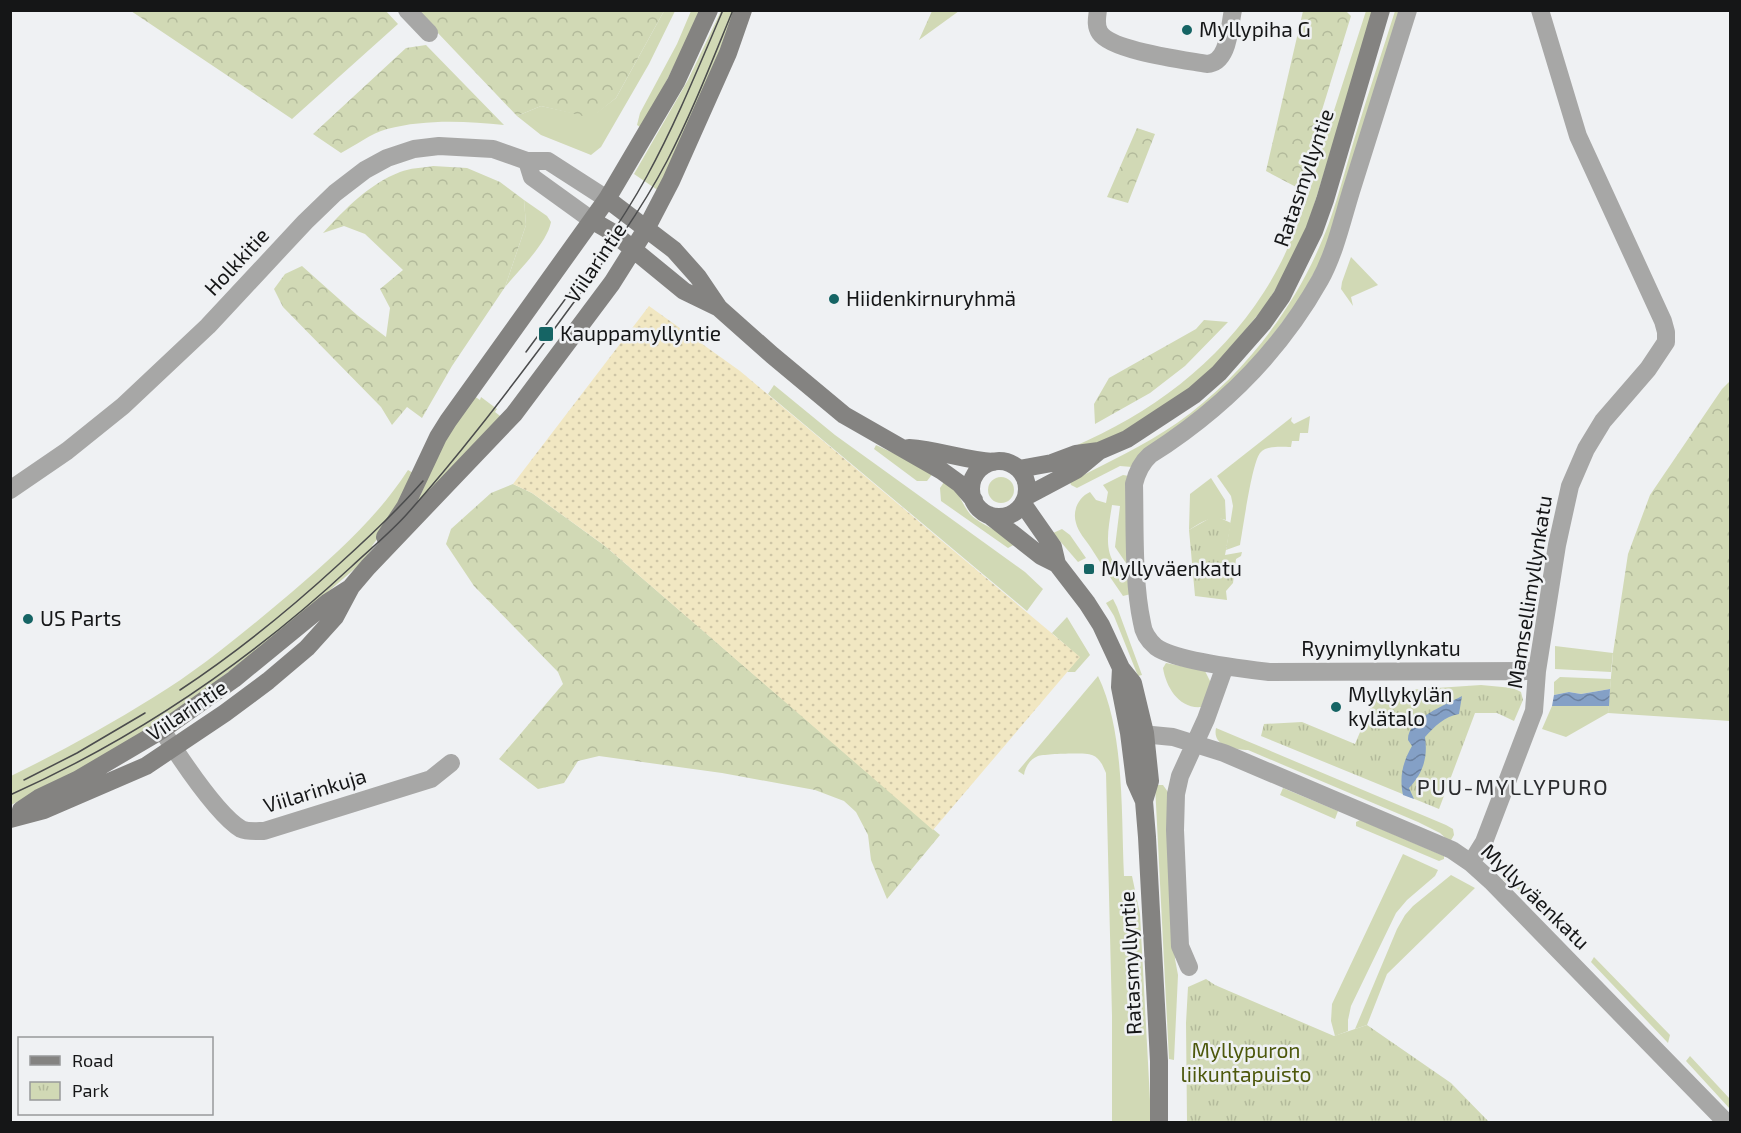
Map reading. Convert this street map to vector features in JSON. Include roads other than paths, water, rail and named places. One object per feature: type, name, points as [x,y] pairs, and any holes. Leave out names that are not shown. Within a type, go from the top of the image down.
[{"type":"main road","name":"Viilarintie","points":[[378,555],[384,539],[405,507],[448,421],[607,199],[676,82],[709,10]]},
{"type":"main road","name":"Viilarintie","points":[[10,818],[44,810],[146,766],[174,749],[268,681],[307,648],[335,617],[351,586],[378,555],[463,470],[514,414],[601,299],[646,229],[671,182],[728,53],[743,10]]},
{"type":"main road","name":"Ratasmyllyntie","points":[[1019,469],[1052,463],[1076,454],[1099,451],[1127,439],[1194,395],[1219,373],[1263,323],[1282,296],[1314,231],[1381,10]]},
{"type":"main road","points":[[607,199],[674,250],[698,277],[718,308]]},
{"type":"main road","points":[[593,221],[684,291],[718,308],[844,415],[903,447],[960,484],[980,509],[989,515],[1006,516],[1016,512],[1025,500],[1025,478],[1019,469],[1009,463],[972,461],[929,449],[903,447]]},
{"type":"main road","name":"Ratasmyllyntie","points":[[1099,451],[1076,470],[1025,500],[1053,547],[1057,564],[1087,603],[1121,668],[1133,683],[1137,733],[1135,781],[1144,801],[1159,1061],[1160,1122]]},
{"type":"main road","points":[[974,500],[971,490],[975,474],[983,466],[993,462]]},
{"type":"main road","name":"Ratasmyllyntie","points":[[989,515],[1041,556],[1057,564]]},
{"type":"main road","name":"Viilarintie","points":[[10,818],[39,798],[77,780],[162,730],[234,679],[351,586]]},
{"type":"street","points":[[407,10],[429,33]]},
{"type":"street","points":[[1098,10],[1096,21],[1099,32],[1112,43],[1207,64],[1214,64],[1220,59],[1233,10]]},
{"type":"street","name":"Ryynimyllynkatu","points":[[1408,10],[1337,236],[1321,278],[1294,320],[1239,387],[1199,422],[1144,460],[1138,471],[1134,484],[1137,571],[1144,630],[1155,646],[1164,651],[1225,666],[1269,672],[1537,671]]},
{"type":"street","name":"Mamsellimyllynkatu","points":[[1471,863],[1484,842],[1534,711],[1537,671],[1557,544],[1570,486],[1586,449],[1603,421],[1647,369],[1666,342],[1666,332],[1578,136],[1540,10]]},
{"type":"street","name":"Holkkitie","points":[[10,490],[67,450],[123,406],[208,326],[305,222],[347,182],[387,158],[414,149],[439,146],[493,149],[527,161],[548,162],[607,199]]},
{"type":"street","points":[[527,161],[532,177],[593,221]]},
{"type":"street","points":[[1190,966],[1180,946],[1175,830],[1176,794],[1180,776],[1225,666]]},
{"type":"street","name":"Viilarinkuja","points":[[162,730],[224,814],[243,830],[264,831],[432,779],[450,764]]},
{"type":"street","name":"Myllyväenkatu","points":[[1137,733],[1173,736],[1195,743],[1441,844],[1471,863],[1726,1122]]},
{"type":"water","points":[[1610,689],[1609,706],[1552,706],[1554,695],[1569,692],[1581,694]]},
{"type":"water","points":[[1462,696],[1459,714],[1444,720],[1425,737],[1426,752],[1423,765],[1418,777],[1409,788],[1414,799],[1403,795],[1401,782],[1403,769],[1412,746],[1408,740],[1409,732],[1420,719]]},
{"type":"tram line","points":[[526,352],[590,266],[634,199],[668,136],[723,10]]},
{"type":"tram line","points":[[10,795],[102,749],[190,695],[273,634],[313,601],[387,535],[407,514],[513,384],[626,230],[667,161],[685,124],[733,10]]},
{"type":"tram line","points":[[180,690],[242,646],[301,598],[371,534],[423,481]]},
{"type":"tram line","points":[[24,780],[77,753],[145,713]]},
{"type":"place","name":"Myllypiha G","points":[[1187,30]]},
{"type":"place","name":"Hiidenkirnuryhmä","points":[[834,299]]},
{"type":"place","name":"Kauppamyllyntie","points":[[546,334]]},
{"type":"place","name":"Myllyväenkatu","points":[[1089,569]]},
{"type":"place","name":"US Parts","points":[[28,619]]},
{"type":"place","name":"Myllykylän kylätalo","points":[[1336,707]]},
{"type":"district","name":"PUU-MYLLYPURO","points":[[1513,787]]},
{"type":"park label","name":"Myllypuron liikuntapuisto","points":[[1246,1063]]}]
